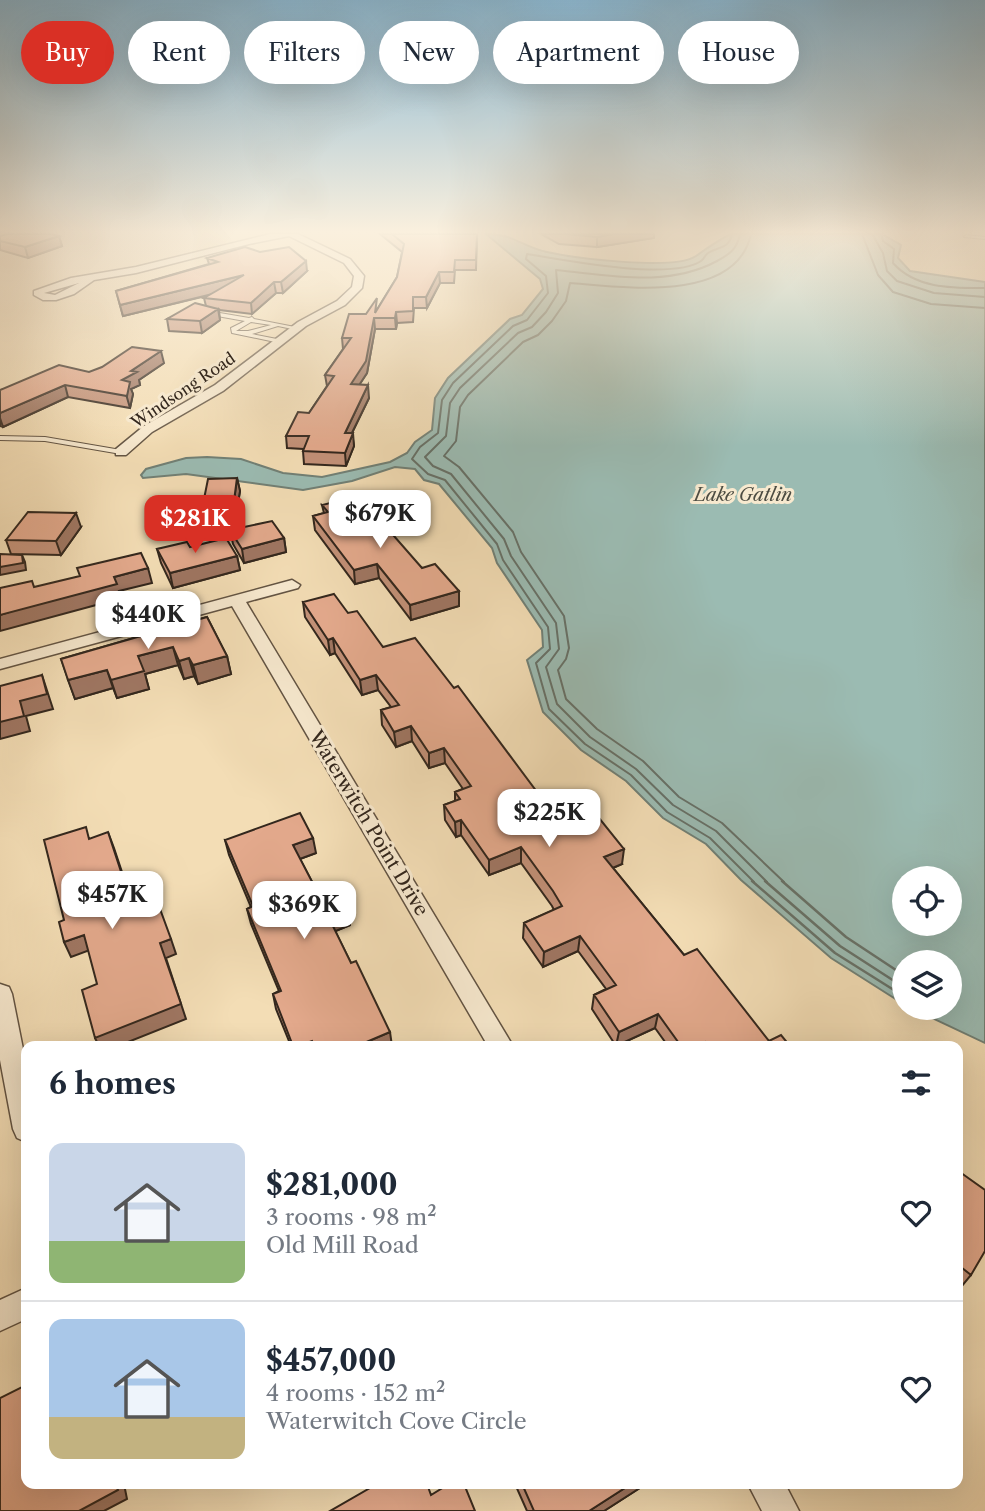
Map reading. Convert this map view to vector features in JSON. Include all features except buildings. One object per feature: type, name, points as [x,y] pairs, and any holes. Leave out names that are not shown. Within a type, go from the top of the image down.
[{"type":"street","name":"Windsong Road","points":[[121,452],[148,429],[219,388],[297,328],[338,305]]},
{"type":"street","points":[[0,664],[292,585]]},
{"type":"street","name":"Waterwitch Point Drive","points":[[237,600],[497,1041]]},
{"type":"street","points":[[0,994],[21,1103]]},
{"type":"street","points":[[0,1316],[21,1306]]},
{"type":"street","points":[[768,1489],[782,1511]]},
{"type":"lane","points":[[202,313],[297,328]]},
{"type":"lane","points":[[253,319],[233,329],[234,332],[280,341]]},
{"type":"lane","points":[[242,334],[280,324]]},
{"type":"lane","points":[[0,438],[56,441],[121,452]]},
{"type":"water","name":"Lake Gatlin","points":[[530,305],[985,305],[985,1043],[936,1020],[962,1020],[962,950],[892,950],[892,997],[831,958],[741,880],[706,844],[663,818],[626,781],[581,750],[543,712],[527,660],[543,647],[542,630],[497,563],[492,548],[439,484],[424,480],[415,469],[395,467],[352,481],[303,490],[186,474],[143,478],[141,475],[146,469],[186,458],[241,459],[283,473],[322,477],[390,462],[407,453],[415,442],[432,430],[435,398],[448,378],[510,319],[522,315]]}]
